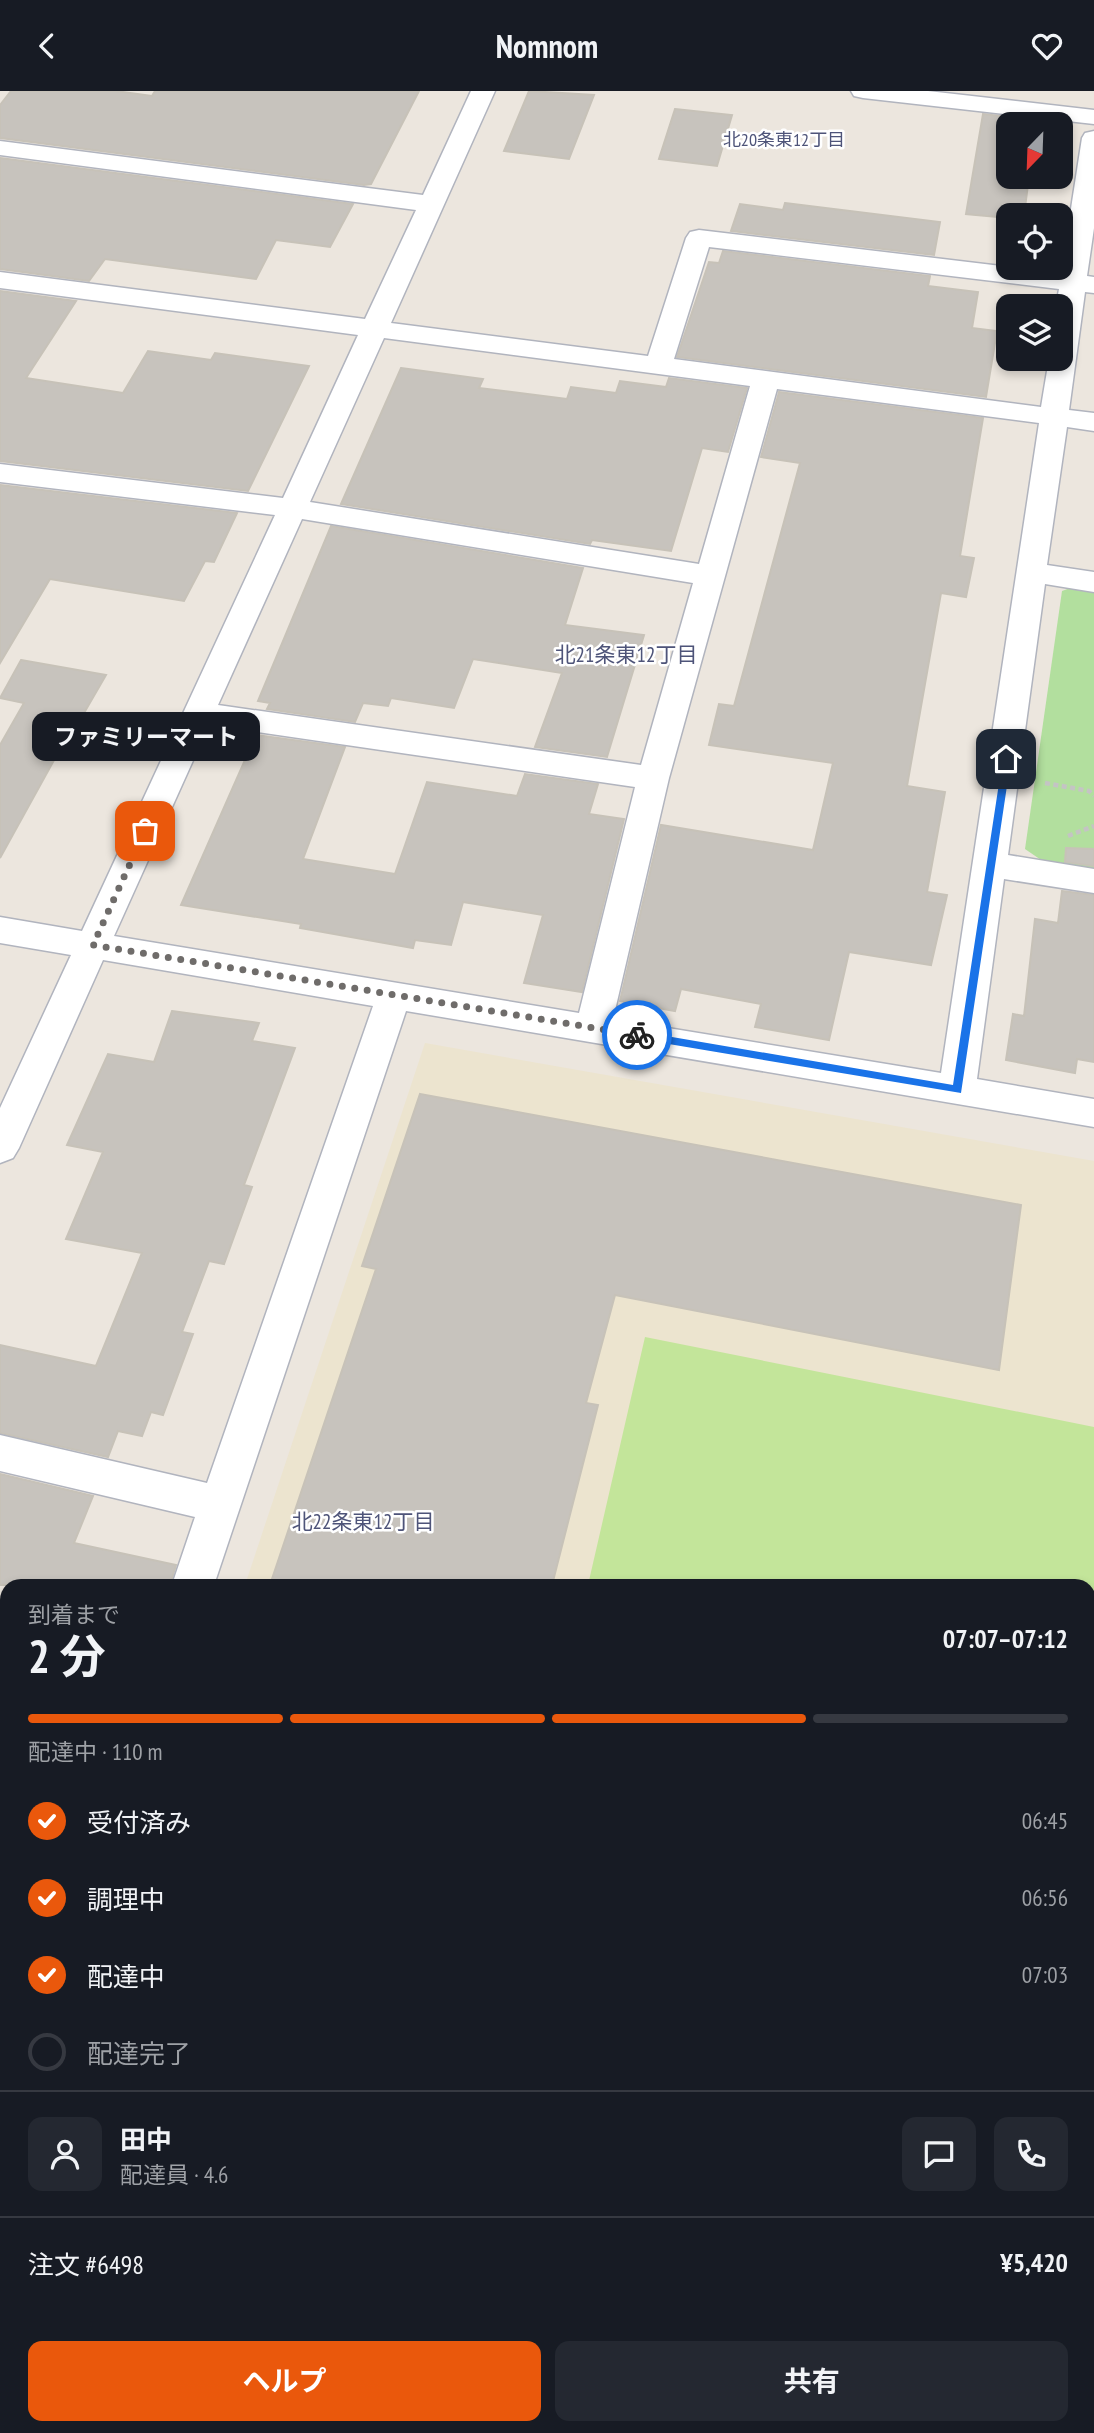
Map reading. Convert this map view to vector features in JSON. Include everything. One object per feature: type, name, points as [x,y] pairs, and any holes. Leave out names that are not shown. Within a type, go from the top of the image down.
[{"type":"street","points":[[0,1148],[484,91]]},
{"type":"street","points":[[863,91],[917,94],[1094,117]]},
{"type":"street","points":[[957,1090],[1055,417],[1084,283],[1094,138]]},
{"type":"street","points":[[0,148],[432,204]]},
{"type":"street","points":[[658,366],[699,238],[1084,283]]},
{"type":"street","points":[[0,280],[1094,422]]},
{"type":"street","points":[[593,1028],[653,778],[766,379]]},
{"type":"street","points":[[0,473],[293,508],[711,576]]},
{"type":"street","points":[[1033,573],[1094,582]]},
{"type":"street","points":[[199,713],[653,778]]},
{"type":"street","points":[[990,865],[1094,881]]},
{"type":"street","points":[[0,930],[1094,1113]]},
{"type":"street","points":[[195,1579],[394,995]]},
{"type":"street","points":[[0,1453],[221,1505]]},
{"type":"path","points":[[1043,782],[1089,791],[1094,796]]},
{"type":"shaded area","points":[[425,1043],[1094,1161],[1094,1579],[247,1579]]},
{"type":"green space","points":[[1073,587],[1094,590],[1094,870],[1044,862],[1025,849],[1062,591]]},
{"type":"green space","points":[[645,1337],[1094,1427],[1094,1579],[589,1579]]},
{"type":"building","points":[[11,91],[116,91],[152,96],[155,91],[419,91],[371,184],[364,185],[0,138],[0,105]]},
{"type":"building","points":[[529,91],[594,95],[569,159],[504,151]]},
{"type":"building","points":[[675,109],[732,115],[717,166],[659,159]]},
{"type":"building","points":[[983,114],[996,116],[996,189],[1027,189],[1026,203],[996,203],[996,217],[966,214]]},
{"type":"building","points":[[0,158],[353,204],[330,247],[276,240],[256,279],[105,259],[89,281],[0,269]]},
{"type":"building","points":[[785,203],[940,222],[934,255],[731,231],[740,204],[783,210]]},
{"type":"building","points":[[723,251],[930,276],[928,286],[978,292],[972,328],[996,331],[986,397],[677,357],[709,262],[719,263]]},
{"type":"building","points":[[0,291],[76,301],[26,378],[123,393],[148,351],[211,360],[215,353],[309,366],[248,491],[0,461]]},
{"type":"building","points":[[401,368],[483,379],[479,388],[567,399],[571,387],[616,393],[620,381],[666,387],[669,378],[747,388],[728,452],[702,448],[671,551],[592,540],[590,544],[341,504]]},
{"type":"building","points":[[779,392],[983,418],[960,556],[974,558],[966,597],[941,593],[907,786],[945,792],[927,892],[947,895],[931,965],[849,952],[829,1040],[755,1027],[761,1004],[681,989],[675,1011],[620,1001],[661,825],[813,850],[833,763],[709,745],[719,704],[734,706],[800,463],[761,457]]},
{"type":"building","points":[[0,485],[237,513],[214,562],[205,561],[184,601],[50,579],[0,663]]},
{"type":"building","points":[[331,526],[583,568],[565,625],[644,635],[607,757],[535,747],[562,673],[473,659],[454,708],[391,698],[388,706],[363,703],[355,722],[267,709],[270,703],[258,701]]},
{"type":"building","points":[[21,660],[106,675],[84,713],[80,713],[0,858],[0,745],[24,703],[0,698]]},
{"type":"building","points":[[256,735],[345,747],[303,859],[395,874],[427,782],[517,796],[525,774],[598,784],[589,814],[624,819],[582,992],[524,983],[543,915],[463,902],[451,945],[415,940],[413,948],[300,928],[301,924],[181,905]]},
{"type":"building","points":[[1066,848],[1094,849],[1094,866],[1065,862]]},
{"type":"building","points":[[1062,891],[1094,895],[1094,1062],[1077,1059],[1075,1073],[1006,1060],[1013,1014],[1024,1016],[1035,919],[1058,923]]},
{"type":"building","points":[[172,1011],[259,1023],[252,1041],[295,1048],[244,1185],[252,1187],[224,1264],[209,1261],[182,1332],[193,1334],[163,1415],[151,1412],[142,1436],[118,1431],[108,1457],[0,1433],[0,1345],[96,1366],[142,1253],[66,1239],[103,1152],[67,1145],[108,1054],[154,1062]]},
{"type":"building","points":[[420,1094],[1021,1205],[999,1370],[615,1295],[586,1403],[598,1405],[554,1579],[272,1579],[376,1269],[362,1266]]},
{"type":"building","points":[[0,1474],[93,1496],[74,1543],[176,1565],[172,1579],[0,1579]]},
{"type":"way so far","points":[[145,831],[93,945],[637,1035]]},
{"type":"place","name":"ファミリーマート","points":[[145,831]]},
{"type":"district","name":"北20条東12丁目","points":[[784,139]]},
{"type":"district","name":"北21条東12丁目","points":[[626,654]]},
{"type":"district","name":"北22条東12丁目","points":[[363,1521]]},
{"type":"route","points":[[637,1035],[957,1090],[1006,759]]}]
